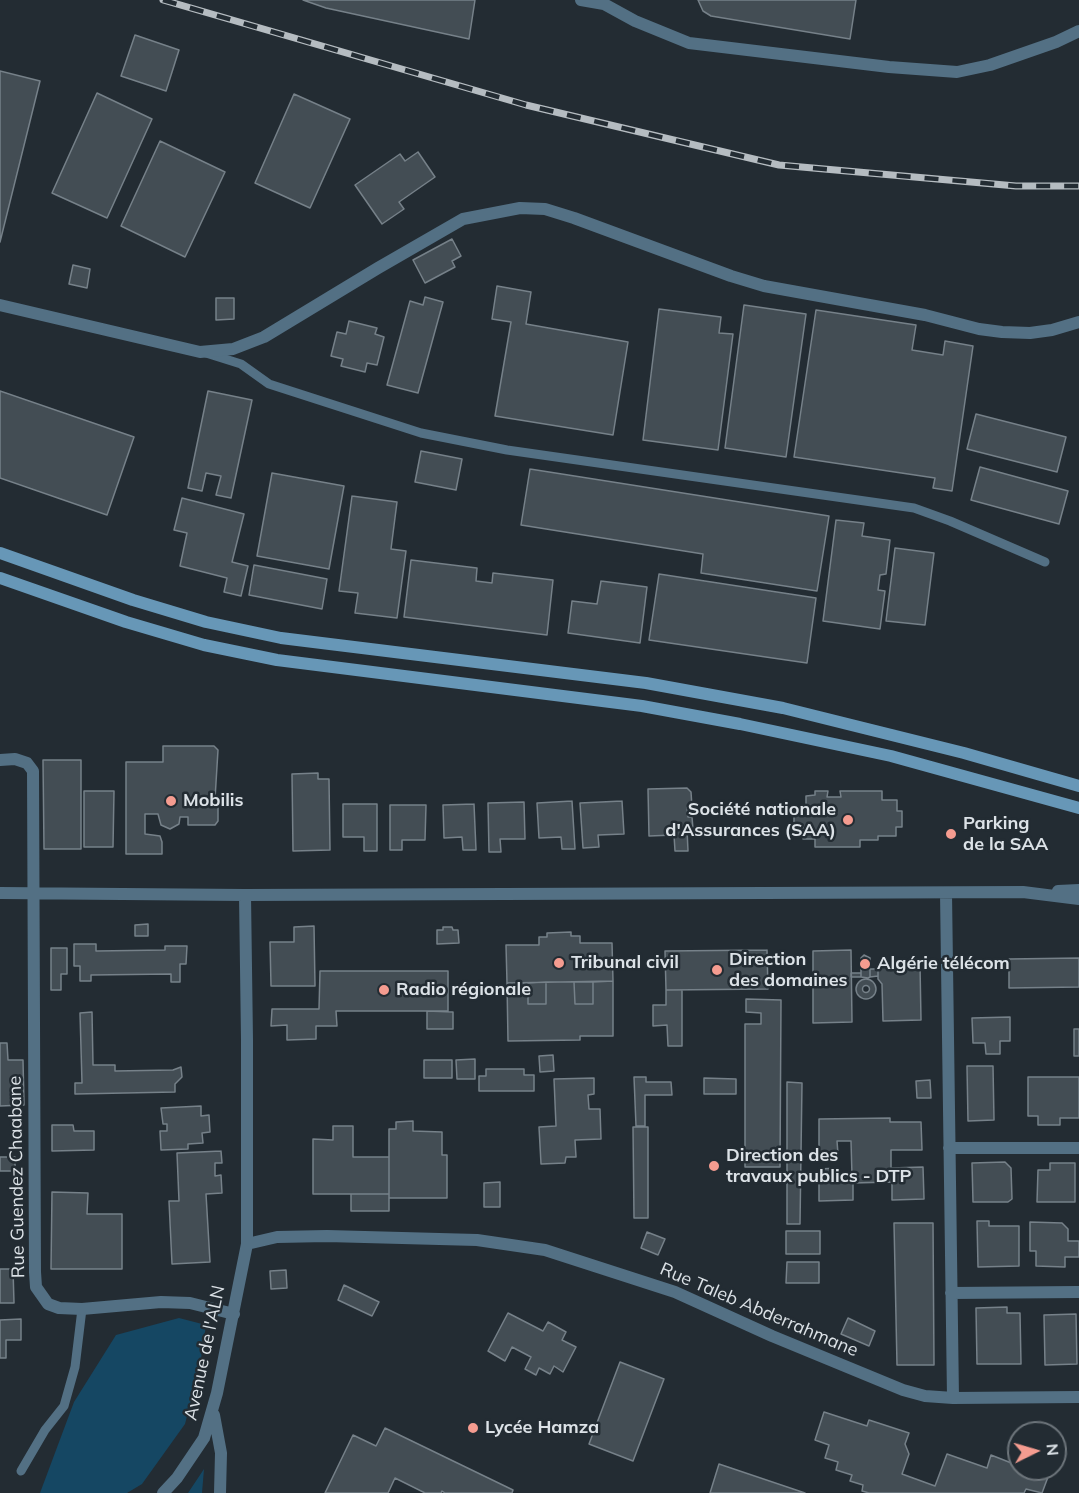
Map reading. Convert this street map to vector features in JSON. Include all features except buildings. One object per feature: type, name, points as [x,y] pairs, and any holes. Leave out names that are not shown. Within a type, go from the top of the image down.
[{"type":"main road","points":[[0,553],[133,600],[206,622],[260,633],[410,655],[646,683],[783,708],[964,753],[1079,786]]},
{"type":"main road","points":[[0,578],[126,622],[204,645],[277,660],[642,706],[740,724],[891,756],[1079,808]]},
{"type":"street","points":[[582,0],[609,2],[635,21],[689,43],[889,67],[957,72],[990,65],[1056,42],[1079,31]]},
{"type":"street","points":[[0,305],[200,352],[233,349],[264,337],[463,219],[520,208],[545,209],[574,218],[764,286],[925,315],[979,329],[1002,332],[1030,333],[1052,330],[1079,322]]},
{"type":"street","points":[[0,760],[15,759],[27,763],[33,771],[33,893]]},
{"type":"street","points":[[0,893],[245,895],[946,893],[1079,890]]},
{"type":"street","points":[[1023,892],[1079,899]]},
{"type":"street","name":"Rue Guendez Chaabane","points":[[33,893],[34,1272],[36,1287],[48,1305],[82,1309],[161,1302],[190,1303],[234,1314]]},
{"type":"street","points":[[946,893],[953,1398]]},
{"type":"street","name":"Avenue de l'ALN","points":[[163,1493],[177,1478],[204,1438],[213,1411],[247,1244],[248,1040],[245,895]]},
{"type":"street","points":[[950,1148],[1079,1148]]},
{"type":"street","name":"Rue Taleb Abderrahmane","points":[[247,1244],[277,1237],[327,1236],[477,1240],[545,1250],[675,1292],[772,1336],[903,1390],[926,1396],[953,1398],[1079,1396]]},
{"type":"street","points":[[951,1293],[1079,1292]]},
{"type":"street","points":[[213,1411],[221,1453],[220,1493]]},
{"type":"lane","points":[[200,352],[241,364],[269,384],[421,433],[507,450],[914,508],[950,521],[1044,562]]},
{"type":"lane","points":[[21,1471],[45,1430],[64,1406],[75,1367],[82,1309]]},
{"type":"shaded area","points":[[179,1318],[206,1325],[200,1365],[185,1424],[142,1484],[127,1493],[40,1493],[74,1402],[116,1335]]},
{"type":"shaded area","points":[[204,1469],[202,1493],[188,1493]]},
{"type":"railway","points":[[163,0],[526,105],[779,165],[1016,186],[1079,186]]},
{"type":"place","name":"Mobilis","points":[[171,801]]},
{"type":"place","name":"Société nationale d'Assurances (SAA)","points":[[848,820]]},
{"type":"place","name":"Parking de la SAA","points":[[951,834]]},
{"type":"place","name":"Tribunal civil","points":[[559,963]]},
{"type":"place","name":"Algérie télécom","points":[[865,964]]},
{"type":"place","name":"Direction des domaines","points":[[717,970]]},
{"type":"place","name":"Radio régionale","points":[[384,990]]},
{"type":"place","name":"Direction des travaux publics - DTP","points":[[714,1166]]},
{"type":"place","name":"Lycée Hamza","points":[[473,1428]]}]
